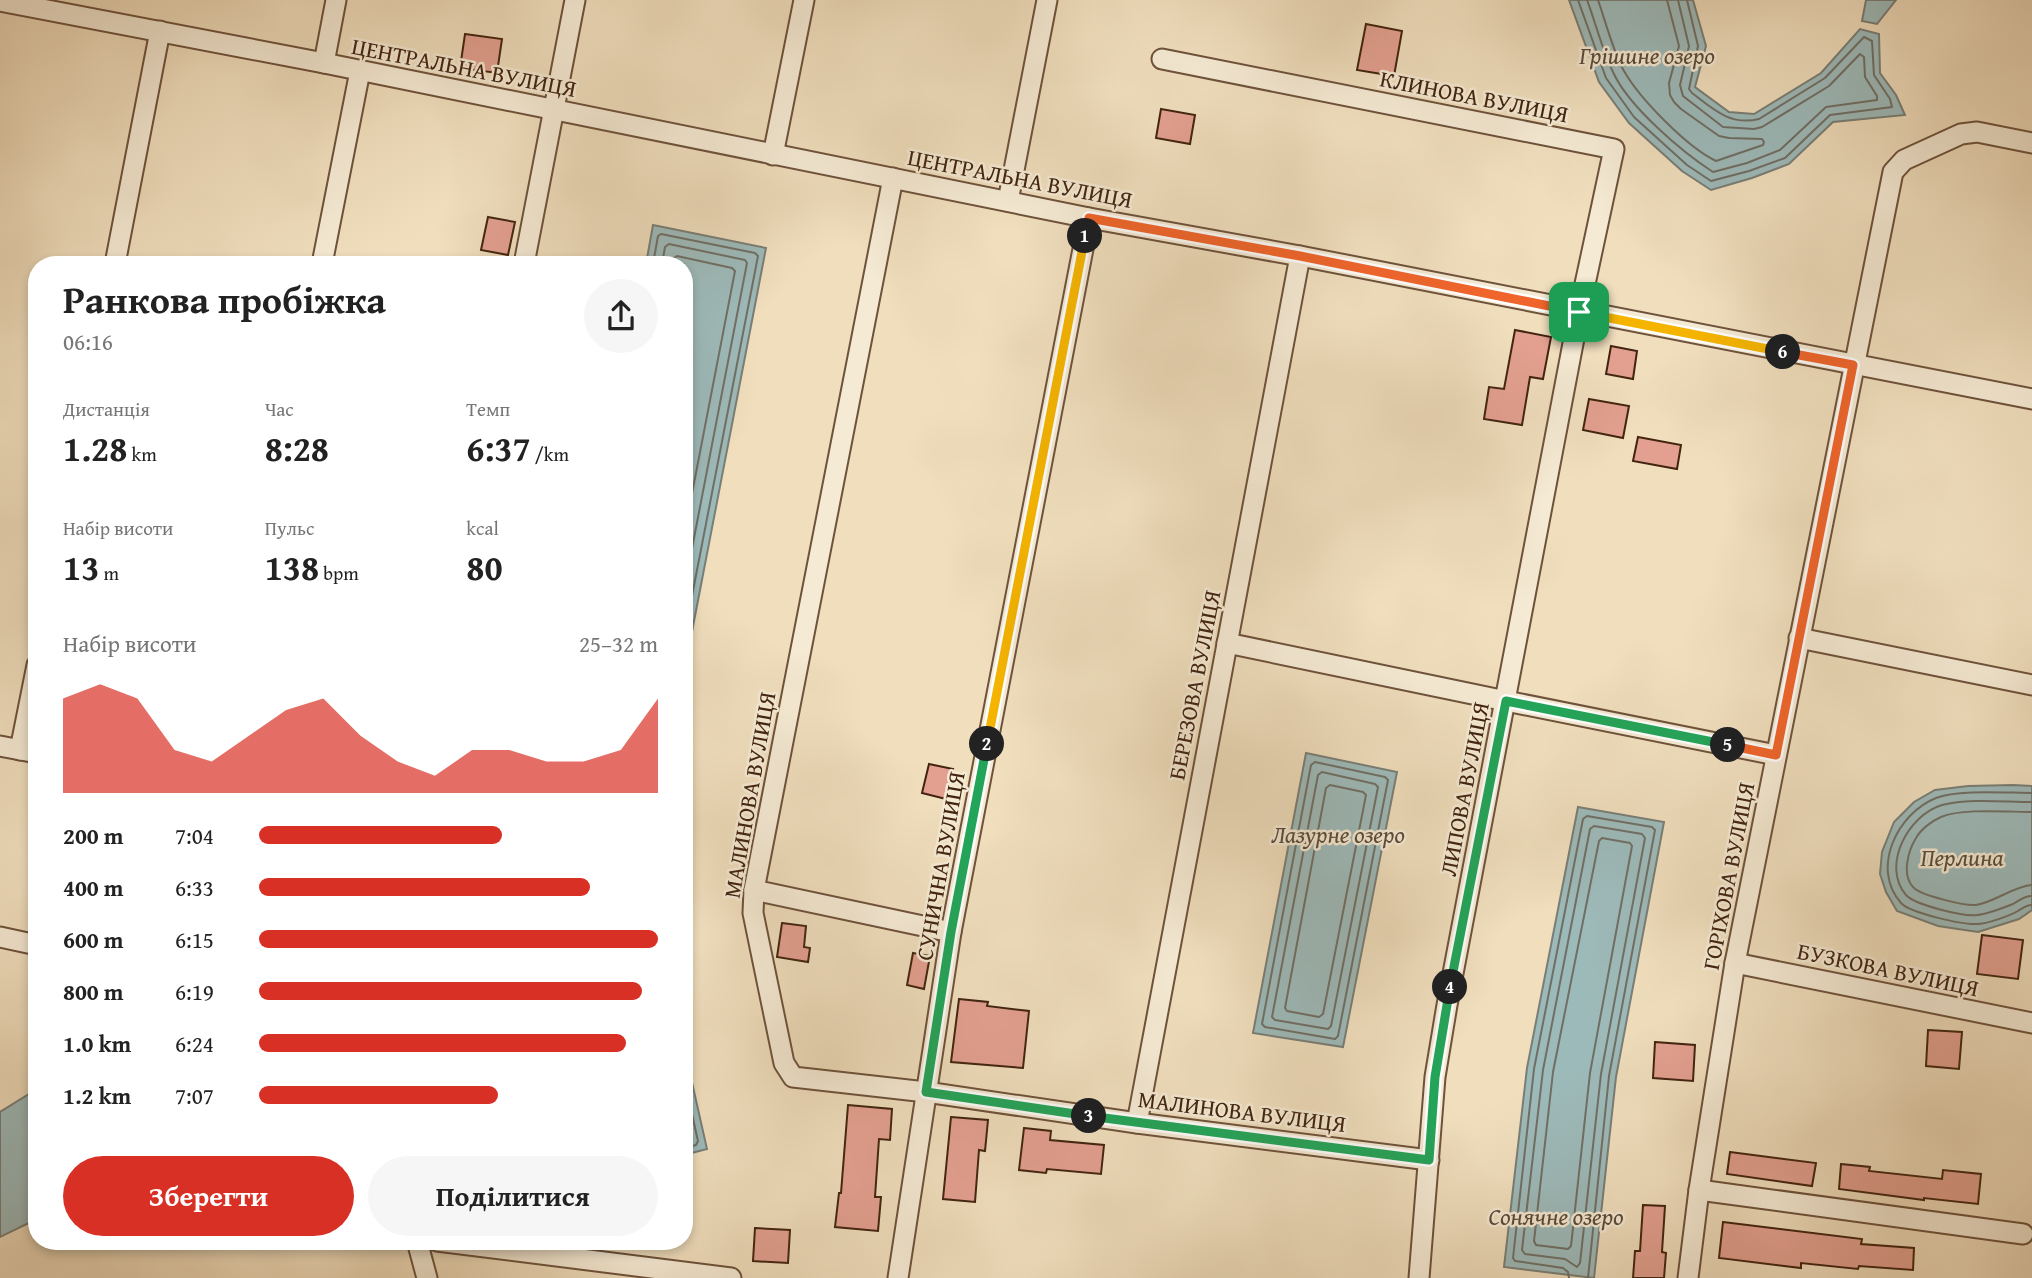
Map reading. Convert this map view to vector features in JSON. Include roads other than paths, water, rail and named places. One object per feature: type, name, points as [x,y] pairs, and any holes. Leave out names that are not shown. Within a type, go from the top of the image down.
[{"type":"street","points":[[324,63],[335,0]]},
{"type":"street","points":[[526,256],[575,0]]},
{"type":"street","points":[[773,155],[804,0]]},
{"type":"street","points":[[1008,201],[1047,0]]},
{"type":"street","name":"ЦЕНТРАЛЬНА ВУЛИЦЯ","points":[[0,1],[84,8],[160,31],[773,155],[2032,399]]},
{"type":"street","points":[[117,256],[160,31]]},
{"type":"street","name":"КЛИНОВА ВУЛИЦЯ","points":[[1162,59],[1614,149],[1579,312]]},
{"type":"street","points":[[324,256],[359,71]]},
{"type":"street","name":"ГОРІХОВА ВУЛИЦЯ","points":[[1688,1278],[1699,1190],[1735,963],[1893,172],[1903,160],[1961,134],[1977,132],[2032,143]]},
{"type":"street","name":"МАЛИНОВА ВУЛИЦЯ","points":[[892,178],[754,890],[753,913],[785,1063],[793,1077],[926,1092],[1137,1123],[1429,1160]]},
{"type":"street","name":"СУНИЧНА ВУЛИЦЯ","points":[[898,1278],[951,932],[1089,218]]},
{"type":"street","name":"БЕРЕЗОВА ВУЛИЦЯ","points":[[1137,1123],[1300,256]]},
{"type":"street","name":"ЛИПОВА ВУЛИЦЯ","points":[[1419,1278],[1435,1077],[1579,312]]},
{"type":"street","points":[[1799,638],[2032,685]]},
{"type":"street","points":[[1227,643],[1776,755]]},
{"type":"street","points":[[0,746],[28,751]]},
{"type":"street","points":[[754,890],[951,932]]},
{"type":"street","points":[[0,937],[28,942]]},
{"type":"street","name":"БУЗКОВА ВУЛИЦЯ","points":[[1735,963],[2032,1023]]},
{"type":"street","points":[[1699,1190],[2029,1234]]},
{"type":"street","points":[[419,1250],[427,1278]]},
{"type":"street","points":[[532,1250],[732,1278]]},
{"type":"water","name":"Грішине озеро","points":[[1569,0],[1693,0],[1706,46],[1695,87],[1729,112],[1754,114],[1821,73],[1860,29],[1879,34],[1880,73],[1896,95],[1905,115],[1833,122],[1789,164],[1711,190],[1682,171],[1629,123],[1599,82]]},
{"type":"water","points":[[1866,0],[1896,0],[1877,24],[1862,21]]},
{"type":"water","points":[[653,225],[766,248],[693,626],[693,256],[647,256]]},
{"type":"water","name":"Лазурне озеро","points":[[1306,753],[1397,772],[1343,1047],[1253,1033]]},
{"type":"water","name":"Перлина","points":[[2032,786],[2032,910],[2019,919],[1978,932],[1938,926],[1897,911],[1880,874],[1882,852],[1894,822],[1914,802],[1935,790]]},
{"type":"water","name":"Сонячне озеро","points":[[1578,807],[1664,822],[1616,1077],[1594,1278],[1504,1267],[1527,1068]]},
{"type":"water","points":[[693,1087],[707,1149],[693,1153]]},
{"type":"water","points":[[28,1095],[28,1223],[0,1237],[0,1112]]}]
